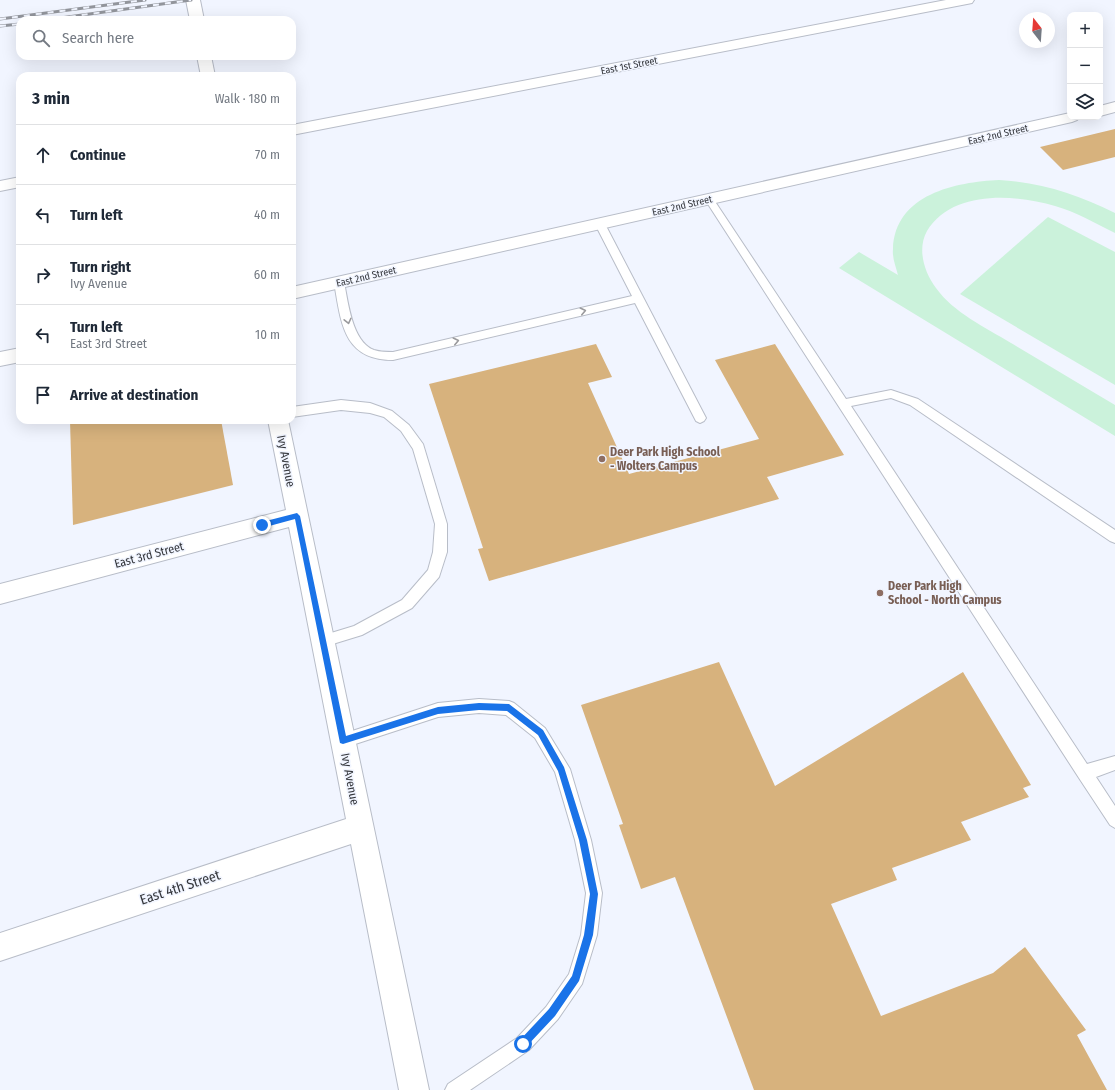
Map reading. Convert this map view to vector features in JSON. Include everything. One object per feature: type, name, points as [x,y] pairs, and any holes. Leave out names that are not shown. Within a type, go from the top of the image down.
[{"type":"street","points":[[193,0],[196,16]]},
{"type":"street","name":"East 1st Street","points":[[296,129],[967,0]]},
{"type":"street","points":[[205,60],[207,72]]},
{"type":"street","points":[[1103,110],[1115,107]]},
{"type":"street","name":"East 2nd Street","points":[[296,292],[1067,118]]},
{"type":"street","points":[[0,186],[16,183]]},
{"type":"street","points":[[0,359],[16,356]]},
{"type":"street","name":"Ivy Avenue","points":[[279,424],[414,1090]]},
{"type":"street","name":"East 3rd Street","points":[[0,594],[297,516]]},
{"type":"street","name":"East 4th Street","points":[[0,947],[360,828]]},
{"type":"lane","points":[[709,199],[1115,820]]},
{"type":"lane","points":[[600,224],[700,418]]},
{"type":"lane","points":[[339,282],[350,329],[356,341],[364,351],[378,356],[393,356],[638,298]]},
{"type":"lane","points":[[843,404],[891,394],[914,402],[1115,537]]},
{"type":"lane","points":[[296,411],[341,405],[370,408],[388,414],[405,428],[418,447],[441,524],[440,552],[434,573],[407,604],[357,631],[323,641]]},
{"type":"lane","points":[[343,741],[438,710],[479,706],[509,708],[540,732],[562,769],[583,840],[594,894],[589,935],[576,978],[552,1012],[523,1044],[454,1090]]},
{"type":"lane","points":[[1084,773],[1115,763]]},
{"type":"green space","points":[[999,180],[1059,190],[1101,206],[1115,213],[1115,233],[1070,211],[1039,202],[1004,198],[968,202],[952,208],[938,218],[927,231],[922,245],[922,253],[928,275],[943,297],[961,312],[1115,405],[1115,436],[839,268],[859,252],[898,275],[893,249],[896,230],[904,215],[916,204],[947,188],[982,181]]},
{"type":"green space","points":[[1048,217],[1115,252],[1115,385],[960,294]]},
{"type":"building","points":[[1115,129],[1115,157],[1063,170],[1040,147]]},
{"type":"building","name":"Deer Park High School - Wolters Campus","points":[[596,344],[612,377],[588,383],[629,474],[759,439],[715,360],[775,344],[844,455],[767,477],[779,499],[489,581],[478,549],[483,548],[429,384]]},
{"type":"building","points":[[70,424],[222,424],[233,485],[73,525]]},
{"type":"building","points":[[719,662],[775,786],[963,672],[1031,785],[1023,788],[1029,797],[961,822],[971,840],[892,868],[897,880],[831,904],[881,1016],[993,973],[1025,947],[1086,1030],[1077,1035],[1107,1090],[754,1090],[675,877],[641,889],[619,825],[623,824],[581,705]]},
{"type":"railway","points":[[23,16],[145,0]]},
{"type":"railway","points":[[75,16],[191,0]]},
{"type":"railway","points":[[0,19],[16,17]]},
{"type":"railway","points":[[0,26],[16,24]]},
{"type":"place","name":"Deer Park High School - Wolters Campus","points":[[602,459]]},
{"type":"place","name":"Deer Park High School - North Campus","points":[[880,593]]},
{"type":"route","points":[[262,525],[297,516],[343,741],[438,710],[479,706],[509,708],[540,732],[562,769],[583,840],[594,894],[589,935],[576,978],[552,1012],[523,1044]]}]
